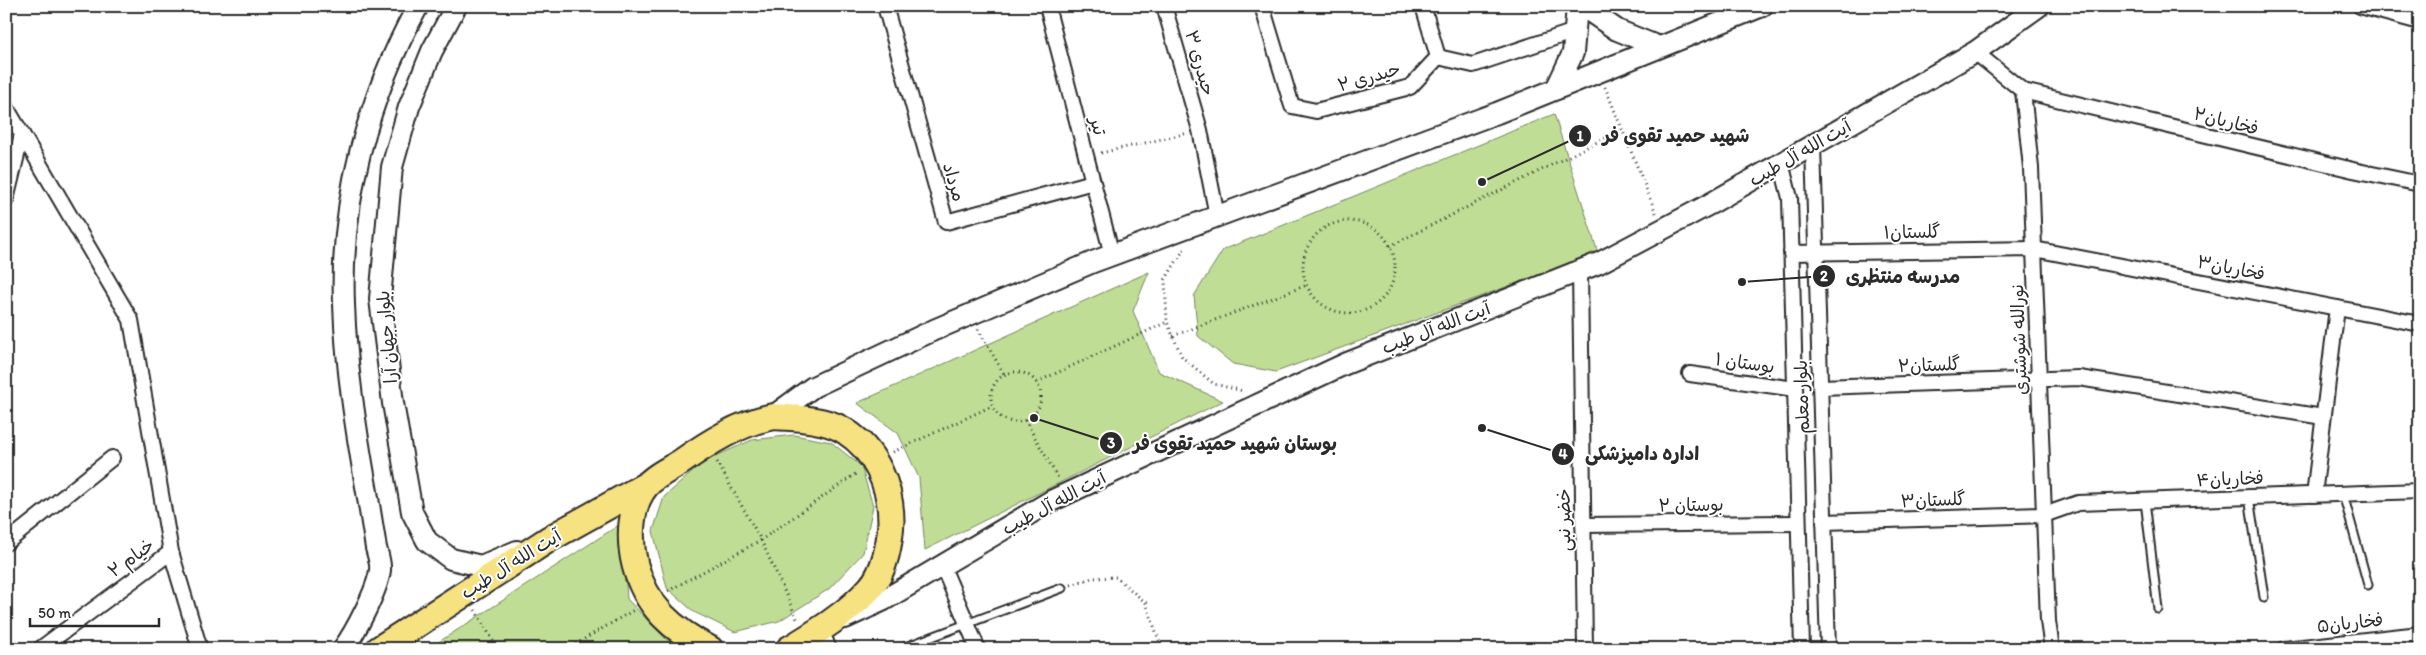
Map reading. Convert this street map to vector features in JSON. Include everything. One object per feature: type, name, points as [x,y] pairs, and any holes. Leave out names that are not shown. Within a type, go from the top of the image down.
[{"type":"highway","name":"آیت الله آل طیب","points":[[379,649],[464,592],[549,539],[646,486],[706,444],[730,431],[772,417]]},
{"type":"highway","points":[[772,417],[822,421],[845,431],[875,461],[886,485],[891,509],[890,538],[881,568],[871,588],[811,642]]},
{"type":"highway","points":[[646,486],[635,507],[631,532],[632,555],[638,579],[650,601],[664,620],[682,634],[710,649]]},
{"type":"main road","points":[[343,649],[351,639],[371,597],[380,570],[352,407],[344,303],[346,238],[356,162],[374,102],[398,43],[418,6]]},
{"type":"main road","name":"بلوار جهان آرا","points":[[456,6],[432,51],[409,107],[392,167],[380,298],[393,403],[410,503],[412,512],[426,541],[451,559],[481,566],[549,539]]},
{"type":"main road","points":[[1556,89],[1573,53],[1577,6]]},
{"type":"main road","points":[[1582,6],[1617,30],[1659,47]]},
{"type":"main road","points":[[772,417],[813,387],[970,315],[1112,255],[1488,116],[1659,47],[1729,11],[1762,6]]},
{"type":"main road","name":"آیت الله آل طیب","points":[[811,642],[1067,494],[1345,364],[1580,271],[1663,230],[1974,52],[2039,6]]},
{"type":"street","name":"مرداد","points":[[885,6],[946,222],[1093,182]]},
{"type":"street","name":"تیر","points":[[1047,6],[1112,255]]},
{"type":"street","name":"حیدری ۳","points":[[1164,6],[1200,130],[1208,219]]},
{"type":"street","name":"حیدری ۲","points":[[1262,6],[1292,106],[1316,111],[1410,87],[1438,57]]},
{"type":"street","points":[[1424,6],[1438,57],[1473,64],[1575,31]]},
{"type":"street","points":[[2360,6],[2420,22]]},
{"type":"street","points":[[1974,52],[2023,91]]},
{"type":"street","name":"فخاریان۲","points":[[2023,91],[2343,168],[2420,184]]},
{"type":"street","name":"نورالله شوشتری","points":[[2023,91],[2031,168],[2048,621],[2052,649]]},
{"type":"street","points":[[6,107],[131,320],[171,552],[200,649]]},
{"type":"street","points":[[6,200],[22,134]]},
{"type":"street","name":"بلوار معلم","points":[[1813,145],[1828,649]]},
{"type":"street","name":"بلوار معلم","points":[[1781,163],[1790,198],[1802,649]]},
{"type":"street","name":"گلستان۱","points":[[1791,253],[2034,249]]},
{"type":"street","name":"فخاریان۳","points":[[2034,249],[2420,324]]},
{"type":"street","name":"خضر نبی","points":[[1580,271],[1585,649]]},
{"type":"street","points":[[2314,495],[2337,308]]},
{"type":"street","name":"بوستان ۱","points":[[1690,374],[1795,389]]},
{"type":"street","name":"گلستان۲","points":[[1820,387],[2039,381],[2078,378],[2323,417]]},
{"type":"street","points":[[6,543],[112,458]]},
{"type":"street","name":"فخاریان۴","points":[[2044,515],[2078,503],[2420,491]]},
{"type":"street","name":"گلستان۳","points":[[1824,522],[2044,515]]},
{"type":"street","name":"بوستان ۲","points":[[1583,525],[1798,523]]},
{"type":"street","name":"خیام ۲","points":[[40,649],[171,552]]},
{"type":"street","points":[[942,565],[978,649]]},
{"type":"street","name":"فخاریان۵","points":[[2284,649],[2420,634]]},
{"type":"lane","points":[[2343,494],[2368,585]]},
{"type":"lane","points":[[2249,497],[2264,597]]},
{"type":"lane","points":[[2145,501],[2158,609]]},
{"type":"lane","points":[[900,649],[1062,588]]},
{"type":"path","points":[[1599,71],[1621,130],[1663,230]]},
{"type":"path","points":[[1086,156],[1200,130]]},
{"type":"path","points":[[1390,246],[1621,130]]},
{"type":"path","points":[[1208,219],[1165,280],[1167,322],[1182,357],[1214,384],[1273,397]]},
{"type":"path","points":[[1341,220],[1364,222],[1383,234],[1394,254],[1395,276],[1386,297],[1368,310],[1345,314],[1324,307],[1307,285],[1302,269],[1306,247],[1321,230],[1341,220]]},
{"type":"path","points":[[1173,336],[1307,285]]},
{"type":"path","points":[[970,315],[1004,374]]},
{"type":"path","points":[[1037,382],[1167,322]]},
{"type":"path","points":[[1016,372],[1028,374],[1037,382],[1041,394],[1040,406],[1033,416],[1026,420],[1010,422],[999,416],[992,406],[991,394],[995,382],[1004,374],[1016,372]]},
{"type":"path","points":[[568,649],[761,540],[875,461],[992,406]]},
{"type":"path","points":[[1026,420],[1067,494]]},
{"type":"path","points":[[706,444],[761,540],[811,642]]},
{"type":"path","points":[[1062,588],[1092,578],[1116,577],[1146,603],[1162,649]]},
{"type":"path","points":[[464,592],[498,649]]},
{"type":"green space","points":[[1554,114],[1598,253],[1276,372],[1233,364],[1198,336],[1194,296],[1223,250]]},
{"type":"green space","points":[[1149,272],[1133,311],[1159,372],[1223,401],[925,550],[919,478],[898,433],[857,403]]},
{"type":"green space","points":[[794,435],[831,442],[861,466],[873,506],[863,553],[829,589],[779,621],[735,632],[694,612],[667,588],[653,531],[664,497],[705,461],[752,440]]},
{"type":"green space","points":[[622,523],[627,599],[667,640],[685,649],[428,649]]},
{"type":"place","name":"شهید حمید تقوی فر","points":[[1482,182]]},
{"type":"place","name":"مدرسه منتظری","points":[[1742,282]]},
{"type":"place","name":"بوستان شهید حمید تقوی فر","points":[[1034,418]]},
{"type":"place","name":"اداره دامپزشکی","points":[[1482,428]]}]
